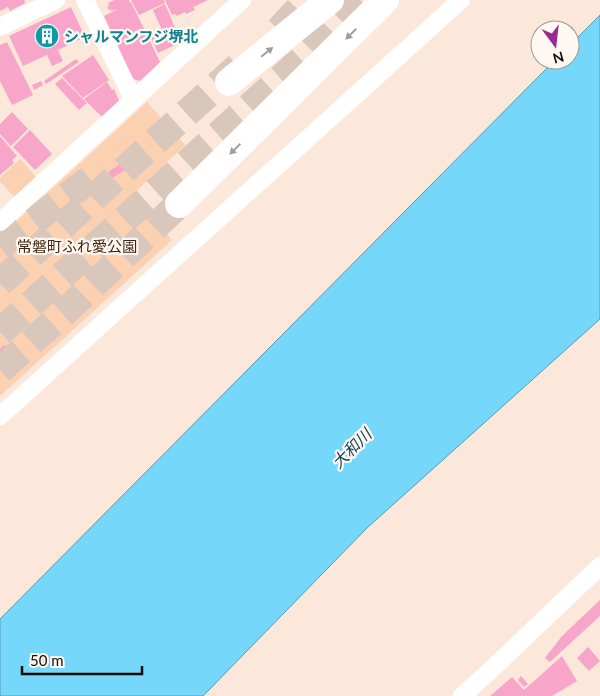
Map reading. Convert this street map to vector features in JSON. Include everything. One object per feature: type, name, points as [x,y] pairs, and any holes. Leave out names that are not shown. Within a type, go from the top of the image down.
[{"type":"highway","points":[[229,82],[330,0]]},
{"type":"highway","points":[[179,204],[385,0]]},
{"type":"street","points":[[0,27],[56,0]]},
{"type":"street","points":[[85,0],[133,99]]},
{"type":"street","points":[[0,222],[242,0]]},
{"type":"street","points":[[0,416],[460,0]]},
{"type":"street","points":[[462,696],[600,566]]},
{"type":"green space","name":"常磐町ふれ愛公園","points":[[147,102],[185,145],[132,195],[172,240],[0,396],[0,236]]},
{"type":"green space","points":[[20,159],[37,178],[15,198],[0,181],[0,178]]},
{"type":"water","name":"大和川","points":[[600,15],[600,319],[367,528],[203,696],[0,696],[0,619],[545,70],[580,70],[580,35]]},
{"type":"building","points":[[0,0],[24,0],[25,3],[10,11],[8,7],[0,11]]},
{"type":"building","points":[[114,0],[129,0],[131,2],[160,62],[140,81],[133,79],[104,16],[118,9],[111,11],[107,7],[109,6],[108,3]]},
{"type":"building","points":[[131,0],[164,0],[165,3],[139,15]]},
{"type":"building","points":[[165,0],[208,0],[193,7],[195,10],[177,16],[175,14],[172,15]]},
{"type":"building","points":[[165,4],[181,42],[158,53],[151,35],[162,30],[153,10]]},
{"type":"building","name":"シャルマンフジ堺北","points":[[71,7],[85,37],[58,50],[63,61],[52,66],[47,55],[23,66],[9,36]]},
{"type":"building","points":[[7,42],[33,95],[12,105],[0,81],[0,45]]},
{"type":"building","points":[[93,55],[109,80],[83,98],[62,76]]},
{"type":"building","points":[[76,59],[79,62],[46,84],[44,81]]},
{"type":"building","points":[[62,78],[87,103],[79,110],[55,84]]},
{"type":"building","points":[[41,81],[43,85],[34,90],[32,85]]},
{"type":"building","points":[[107,82],[112,90],[114,89],[119,101],[102,117],[84,99]]},
{"type":"building","points":[[12,112],[28,129],[11,146],[0,134],[0,124]]},
{"type":"building","points":[[30,130],[52,154],[35,170],[13,147]]},
{"type":"building","points":[[0,136],[17,156],[12,160],[14,163],[0,175]]},
{"type":"building","points":[[128,159],[132,166],[112,178],[108,172]]},
{"type":"building","points":[[4,345],[9,351],[0,359],[0,349]]},
{"type":"building","points":[[600,600],[600,616],[550,662],[545,658],[562,636]]},
{"type":"building","points":[[588,647],[600,661],[589,671],[577,658]]},
{"type":"building","points":[[562,656],[577,681],[552,696],[490,696],[512,677],[524,690]]},
{"type":"building","points":[[521,676],[528,684],[524,687],[518,680]]},
{"type":"tunnel","points":[[279,30],[307,0]]},
{"type":"tunnel","points":[[0,332],[308,54],[360,0]]},
{"type":"tunnel","points":[[0,283],[243,62]]},
{"type":"tunnel","points":[[0,246],[101,171]]},
{"type":"tunnel","points":[[0,370],[67,310],[179,204]]},
{"type":"place","name":"シャルマンフジ堺北","points":[[47,36]]}]
